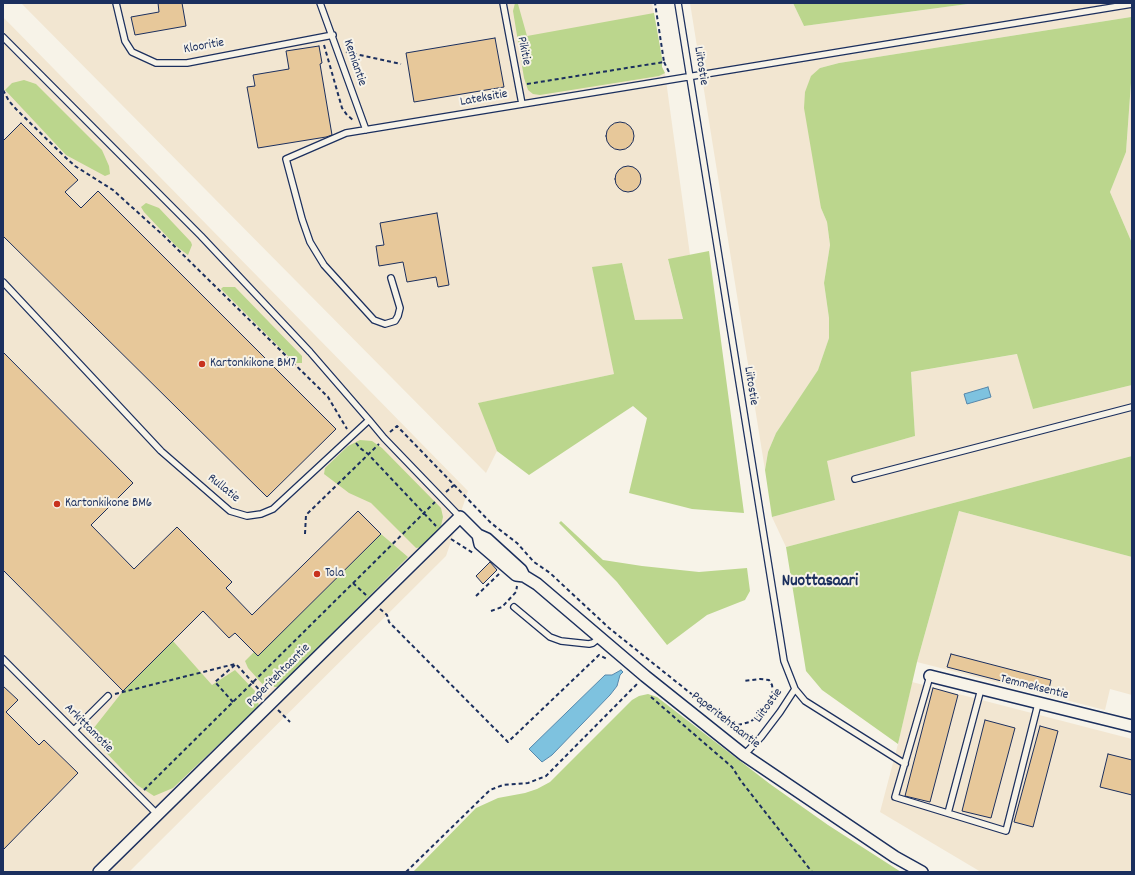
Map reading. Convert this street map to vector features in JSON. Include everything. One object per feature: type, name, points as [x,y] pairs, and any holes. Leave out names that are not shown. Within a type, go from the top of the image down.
[{"type":"street","name":"Paperitehtaantie","points":[[99,872],[460,517],[478,535],[480,544],[520,580],[537,584],[598,638],[641,680],[744,755],[895,857],[922,872]]},
{"type":"street","name":"Temmeksentie","points":[[930,676],[1038,704],[1132,726]]},
{"type":"lane","name":"Klooritie","points":[[116,3],[125,41],[132,52],[156,63],[187,62],[333,35]]},
{"type":"lane","name":"Kemiantie","points":[[320,3],[333,35],[366,130]]},
{"type":"lane","name":"Pikitie","points":[[503,3],[522,104]]},
{"type":"lane","name":"Liitostie","points":[[678,3],[715,242],[784,660],[795,689],[761,737],[744,755]]},
{"type":"lane","name":"Lateksitie","points":[[391,278],[400,308],[395,321],[386,324],[374,320],[324,265],[310,242],[302,219],[286,159],[346,133],[1132,4]]},
{"type":"lane","points":[[3,37],[201,236],[310,352],[369,420],[460,517]]},
{"type":"lane","name":"Rullatie","points":[[3,282],[161,451],[230,511],[247,516],[261,514],[273,509],[369,420]]},
{"type":"lane","points":[[855,479],[1132,407]]},
{"type":"lane","points":[[514,607],[550,637],[561,641],[589,644],[593,643],[598,638]]},
{"type":"lane","name":"Arkittamotie","points":[[3,659],[158,815]]},
{"type":"lane","points":[[930,676],[895,797],[1006,831],[1038,704]]},
{"type":"lane","points":[[795,689],[805,701],[905,764]]},
{"type":"lane","points":[[948,813],[981,689]]},
{"type":"lane","points":[[74,730],[108,696]]},
{"type":"path","points":[[655,3],[664,62],[672,79]]},
{"type":"path","points":[[321,37],[342,108],[347,115],[354,120],[362,122]]},
{"type":"path","points":[[324,45],[338,51],[401,64]]},
{"type":"path","points":[[519,89],[527,84],[664,62]]},
{"type":"path","points":[[3,90],[9,101],[16,109],[64,156],[75,166],[117,194],[165,237],[328,397],[360,448],[368,454],[443,533],[477,556]]},
{"type":"path","points":[[138,795],[454,485]]},
{"type":"path","points":[[476,596],[502,570]]},
{"type":"path","points":[[490,611],[502,607],[516,592],[520,580]]},
{"type":"path","points":[[389,622],[508,742],[599,655],[613,662]]},
{"type":"path","points":[[236,664],[290,722]]},
{"type":"path","points":[[108,696],[236,664]]},
{"type":"path","points":[[233,702],[215,682],[236,664]]},
{"type":"path","points":[[633,679],[641,680]]},
{"type":"path","points":[[730,724],[738,725],[750,722],[767,707],[771,699],[773,692],[772,685],[769,680],[760,679],[744,681]]},
{"type":"path","points":[[641,680],[643,688]]},
{"type":"path","points":[[406,872],[490,790],[503,786],[528,783],[546,776],[641,680]]},
{"type":"path","points":[[648,693],[732,767],[741,781],[812,872]]},
{"type":"shaded area","points":[[21,3],[652,3],[662,58],[662,67],[665,73],[690,255],[668,260],[683,319],[635,321],[622,263],[614,374],[479,403],[497,451],[486,473]]},
{"type":"shaded area","points":[[690,3],[793,3],[804,26],[975,3],[1132,3],[1132,29],[1131,17],[839,63],[820,68],[821,208],[827,222],[830,245],[824,283],[829,318],[829,338],[818,370],[776,433],[768,452],[765,470]]},
{"type":"shaded area","points":[[3,17],[468,491],[446,556],[129,872],[3,872]]},
{"type":"shaded area","points":[[1132,69],[1132,243],[1110,192],[1126,152]]},
{"type":"shaded area","points":[[1018,354],[1033,409],[1132,385],[1132,456],[786,547],[772,517],[835,500],[826,461],[915,436],[911,372]]},
{"type":"shaded area","points":[[959,511],[1132,557],[1132,695],[1110,689],[1105,710],[917,662]]},
{"type":"shaded area","points":[[912,682],[1132,739],[1132,872],[981,872],[880,812],[898,744]]},
{"type":"green space","points":[[515,3],[518,4],[527,36],[654,13],[662,58],[662,67],[665,73],[659,76],[540,95],[533,94],[528,90],[524,78],[513,11]]},
{"type":"green space","points":[[793,3],[975,3],[804,26]]},
{"type":"green space","points":[[1131,17],[1132,69],[1126,152],[1110,192],[1132,243],[1132,385],[1033,409],[1017,354],[911,372],[915,436],[827,461],[835,500],[772,517],[765,470],[768,452],[776,433],[818,370],[829,338],[829,318],[824,283],[830,245],[827,222],[821,208],[804,108],[805,92],[811,76],[820,68],[839,63]]},
{"type":"green space","points":[[24,80],[36,84],[102,150],[109,166],[110,174],[105,176],[66,155],[5,90],[12,83]]},
{"type":"green space","points":[[146,203],[159,208],[191,242],[192,245],[188,255],[176,246],[144,212],[141,207]]},
{"type":"green space","points":[[709,251],[744,513],[692,509],[629,493],[647,418],[633,406],[529,475],[497,451],[478,403],[614,374],[592,267],[622,263],[635,320],[683,319],[668,259]]},
{"type":"green space","points":[[223,287],[235,287],[302,356],[302,363],[295,363],[221,289]]},
{"type":"green space","points":[[360,440],[372,441],[382,448],[441,508],[443,517],[441,526],[422,547],[416,548],[371,503],[349,493],[324,474],[325,468],[348,446]]},
{"type":"green space","points":[[1132,456],[1132,557],[959,511],[917,662],[898,744],[822,690],[806,671],[786,547]]},
{"type":"green space","points":[[561,521],[603,560],[699,572],[747,568],[750,591],[745,600],[707,615],[667,645],[617,582],[559,523]]},
{"type":"green space","points":[[381,534],[408,557],[279,687],[265,687],[248,668],[245,661],[254,652],[258,656]]},
{"type":"green space","points":[[173,641],[212,685],[235,670],[255,691],[259,706],[173,788],[154,796],[137,785],[98,744],[93,729],[123,691]]},
{"type":"green space","points":[[648,694],[657,697],[770,784],[828,825],[901,872],[413,872],[476,808],[498,798],[537,789],[550,782],[632,700],[639,696]]},
{"type":"water","points":[[988,387],[991,397],[967,404],[964,394]]},
{"type":"water","points":[[621,670],[623,672],[620,675],[617,686],[610,695],[552,755],[542,762],[529,749],[605,675],[612,675]]},
{"type":"building","points":[[158,3],[182,3],[186,26],[135,35],[131,17],[159,12]]},
{"type":"building","points":[[495,38],[504,87],[414,102],[406,53]]},
{"type":"building","points":[[319,46],[322,63],[320,64],[332,135],[258,148],[247,87],[255,86],[253,75],[289,69],[286,51]]},
{"type":"building","points":[[620,122],[630,126],[634,136],[630,146],[620,150],[610,146],[606,136],[610,126]]},
{"type":"building","name":"Kartonkikone BM7","points":[[21,123],[78,180],[65,192],[81,208],[98,191],[336,429],[267,497],[3,236],[3,141]]},
{"type":"building","points":[[628,166],[637,170],[641,179],[637,188],[628,192],[619,188],[615,179],[619,170]]},
{"type":"building","points":[[437,213],[449,285],[438,287],[436,277],[407,282],[403,262],[379,266],[376,246],[384,245],[380,223]]},
{"type":"building","name":"Kartonkikone BM6","points":[[3,352],[133,483],[91,525],[134,569],[177,527],[232,582],[226,588],[252,615],[358,511],[381,534],[258,656],[235,633],[229,638],[203,611],[123,691],[3,570]]},
{"type":"building","points":[[490,562],[497,570],[483,584],[476,576]]},
{"type":"building","points":[[951,654],[1051,680],[1048,693],[947,667]]},
{"type":"building","points":[[3,686],[18,700],[6,712],[39,745],[44,740],[78,773],[3,850]]},
{"type":"building","points":[[933,688],[958,695],[930,802],[905,796]]},
{"type":"building","points":[[985,720],[1015,728],[991,818],[962,811]]},
{"type":"building","points":[[1040,726],[1058,731],[1033,827],[1014,822]]},
{"type":"building","points":[[1108,754],[1132,760],[1132,795],[1100,787]]},
{"type":"place","name":"Kartonkikone BM7","points":[[202,364]]},
{"type":"place","name":"Kartonkikone BM6","points":[[57,504]]},
{"type":"place","name":"Tola","points":[[317,574]]},
{"type":"district","name":"Nuottasaari","points":[[820,583]]}]
